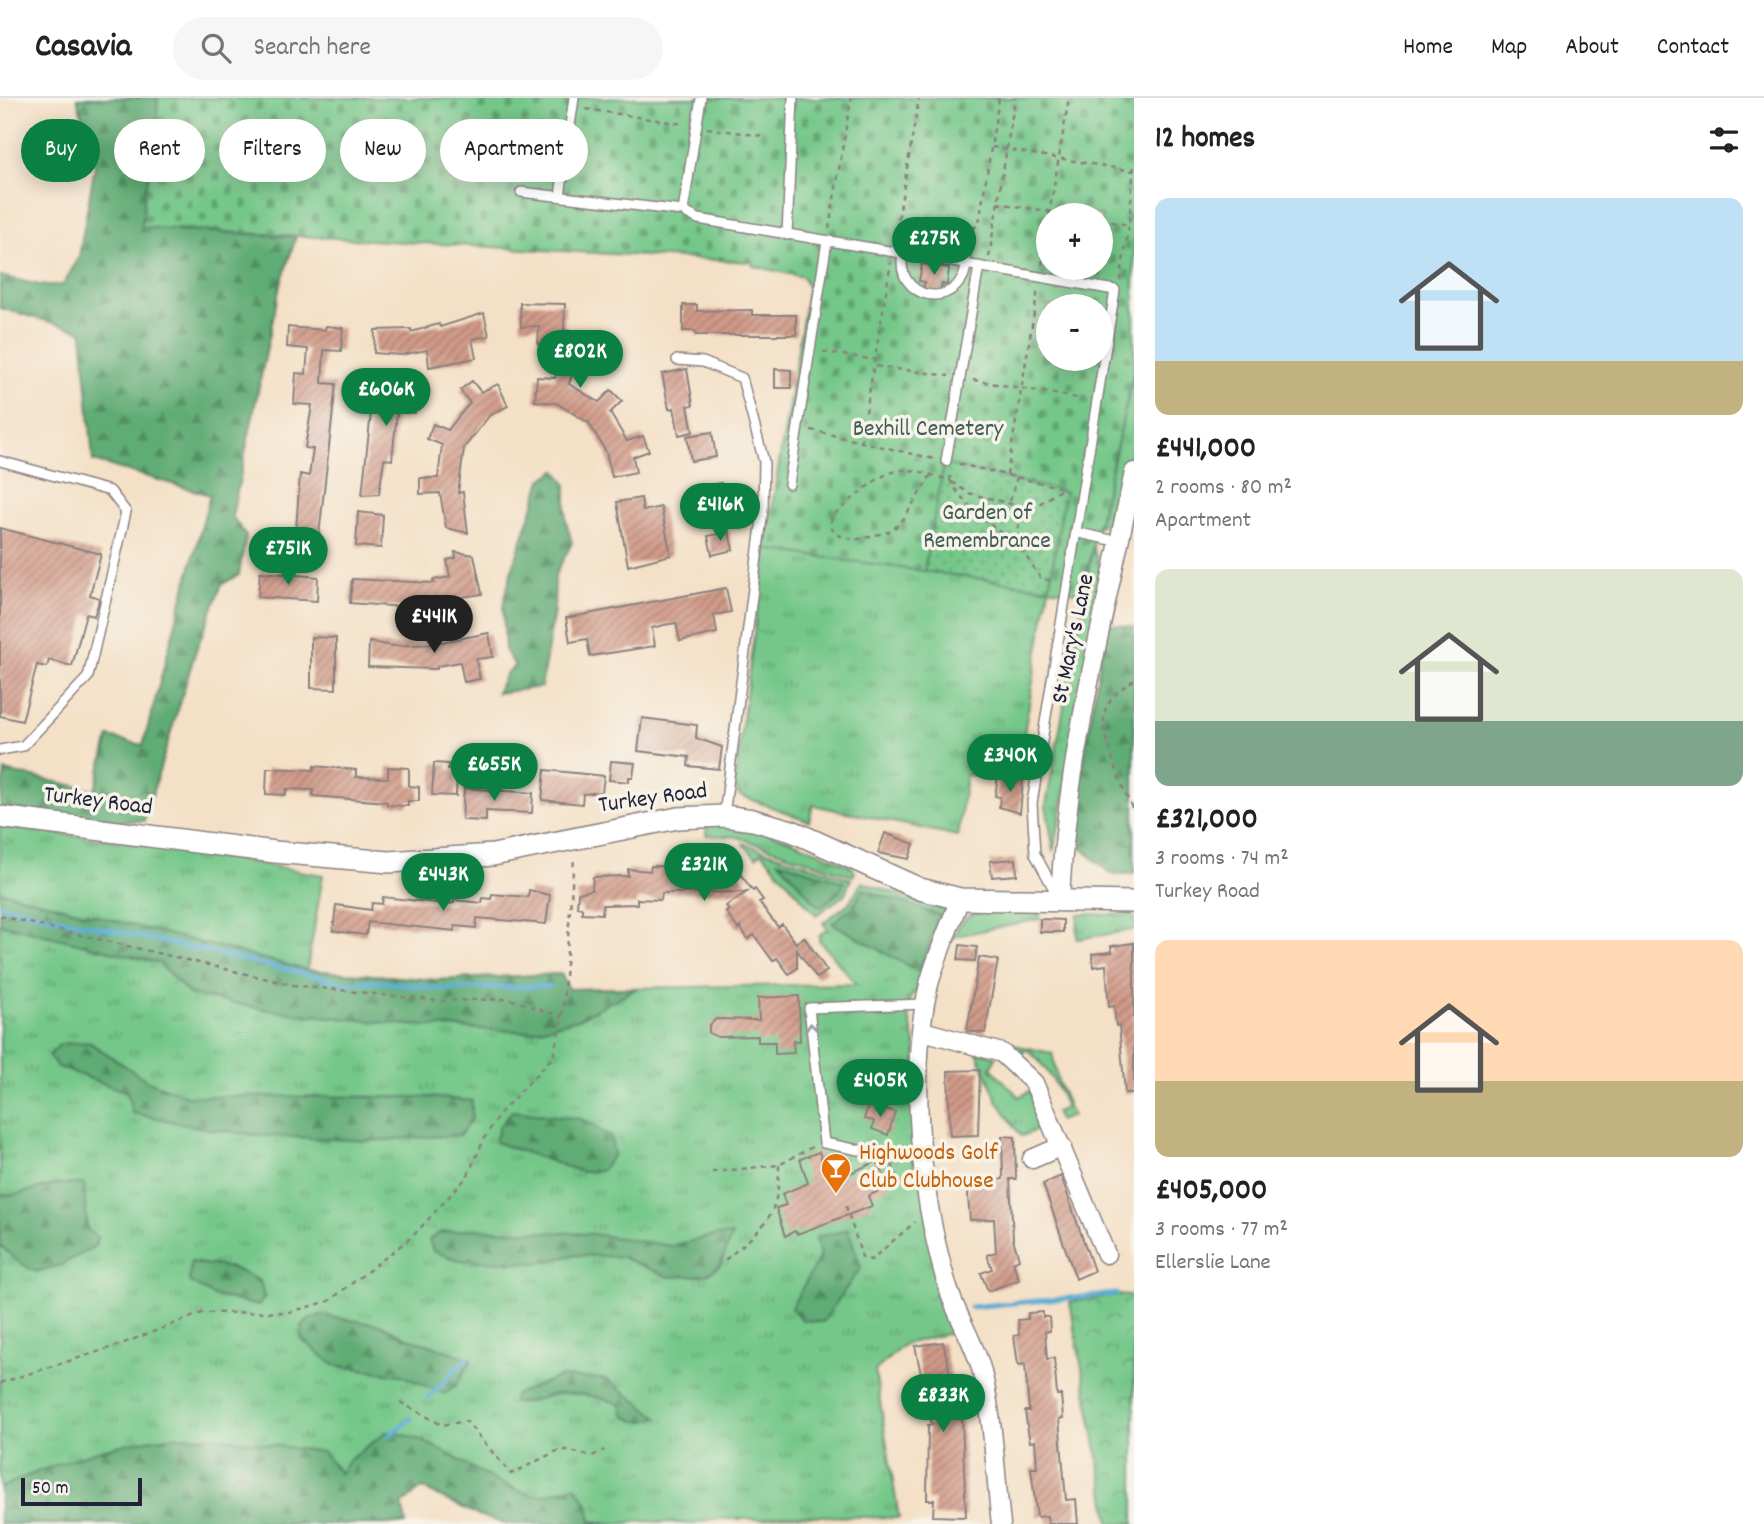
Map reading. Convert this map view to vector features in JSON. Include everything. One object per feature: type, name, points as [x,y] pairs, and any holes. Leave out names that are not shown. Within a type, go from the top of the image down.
[{"type":"street","name":"St Mary's Lane","points":[[1060,901],[1062,846],[1079,737],[1127,543],[1134,472]]},
{"type":"street","name":"Turkey Road","points":[[0,817],[275,852],[389,862],[493,855],[576,836],[678,818],[724,816],[753,820],[792,831],[920,889],[960,899],[1134,902]]},
{"type":"street","points":[[960,899],[943,942],[925,1004],[919,1087],[922,1153],[931,1214],[949,1291],[984,1381],[1001,1524]]},
{"type":"street","points":[[922,1031],[985,1046],[1002,1053],[1034,1083],[1106,1254]]},
{"type":"street","points":[[1032,1159],[1062,1146]]},
{"type":"lane","points":[[683,211],[701,98]]},
{"type":"lane","points":[[787,235],[793,98]]},
{"type":"lane","points":[[560,195],[562,182]]},
{"type":"lane","points":[[521,192],[683,211],[698,219],[932,258]]},
{"type":"lane","points":[[940,232],[959,244],[966,264],[962,279],[953,289],[941,295],[928,295],[915,290],[906,280],[898,252],[917,236],[940,232]]},
{"type":"lane","points":[[789,485],[827,241]]},
{"type":"lane","points":[[942,260],[1036,276]]},
{"type":"lane","points":[[946,461],[960,378],[984,267]]},
{"type":"lane","points":[[1057,280],[1115,290],[1032,815],[1035,854],[1060,901]]},
{"type":"lane","points":[[677,360],[703,362],[743,378],[764,462],[760,535],[724,816]]},
{"type":"lane","points":[[0,461],[110,491],[126,512],[88,677],[23,746],[0,750]]},
{"type":"lane","points":[[1075,532],[1127,543]]},
{"type":"lane","points":[[922,1153],[824,1143],[809,1009],[925,1004]]},
{"type":"path","points":[[827,241],[851,98]]},
{"type":"path","points":[[861,442],[898,252],[919,98]]},
{"type":"path","points":[[959,244],[979,223],[999,98]]},
{"type":"path","points":[[984,267],[1015,98]]},
{"type":"path","points":[[1051,203],[1069,98]]},
{"type":"path","points":[[573,103],[762,136]]},
{"type":"path","points":[[992,148],[1133,171]]},
{"type":"path","points":[[1115,290],[1123,277],[1134,164]]},
{"type":"path","points":[[997,203],[1036,212]]},
{"type":"path","points":[[1113,222],[1129,225]]},
{"type":"path","points":[[1007,475],[1039,280]]},
{"type":"path","points":[[810,351],[875,360]]},
{"type":"path","points":[[875,366],[1097,401]]},
{"type":"path","points":[[798,427],[946,461]]},
{"type":"path","points":[[931,475],[904,518],[892,531],[855,540],[838,535],[830,527],[832,516],[888,473],[906,470],[931,475],[950,480],[968,494],[1033,508],[1063,488],[1017,477],[952,463],[950,480],[965,503],[998,533],[1017,545],[1041,579],[1067,583]]},
{"type":"path","points":[[1010,502],[1017,477]]},
{"type":"path","points":[[1017,545],[1019,506]]},
{"type":"path","points":[[1134,680],[1116,691],[1104,718],[1127,800],[1134,811]]},
{"type":"path","points":[[1127,800],[1134,797]]},
{"type":"path","points":[[0,1383],[116,1346],[202,1313],[290,1312],[329,1301],[412,1237],[467,1177],[485,1137],[501,1112],[553,1057],[562,1017],[576,836]]},
{"type":"path","points":[[0,916],[293,985],[439,1001],[510,999],[562,1017]]},
{"type":"path","points":[[712,1172],[779,1165],[803,1150],[824,1143]]},
{"type":"path","points":[[887,1151],[899,1183],[911,1188],[914,1199]]},
{"type":"path","points":[[725,1260],[771,1219],[779,1192],[779,1165]]},
{"type":"path","points":[[846,1206],[862,1257],[871,1260],[919,1219]]},
{"type":"path","points":[[401,1402],[442,1425],[466,1422],[511,1474],[561,1449],[592,1457],[604,1450]]},
{"type":"green space","points":[[77,98],[158,98],[157,119],[114,119],[114,182],[147,182],[142,227],[296,237],[279,290],[232,516],[246,536],[239,575],[222,584],[195,653],[144,821],[115,821],[0,808],[5,771],[95,790],[109,737],[143,745],[210,495],[93,461],[82,331],[0,308],[0,276],[40,285],[63,285],[79,257],[92,182],[100,182],[100,119],[83,119]]},
{"type":"green space","name":"Bexhill Cemetery","points":[[158,98],[1134,98],[1134,371],[1082,593],[765,549],[808,288],[803,277],[753,266],[752,262],[142,227],[147,182],[205,182],[205,119],[157,119]]},
{"type":"green space","points":[[1134,371],[1134,437],[1119,513],[1098,527]]},
{"type":"green space","name":"Garden of Remembrance","points":[[944,464],[1065,492],[1049,588],[924,571]]},
{"type":"green space","points":[[556,470],[566,484],[566,521],[572,543],[555,575],[554,611],[541,687],[497,693],[506,673],[515,666],[505,650],[503,606],[511,573],[542,480]]},
{"type":"green space","points":[[1093,547],[1104,578],[1054,852],[1046,805]]},
{"type":"green space","points":[[765,549],[1049,588],[1018,768],[979,765],[977,775],[966,775],[958,836],[813,805],[809,821],[739,795],[734,787]]},
{"type":"green space","points":[[1106,623],[1134,627],[1134,874],[1111,874],[1071,839]]},
{"type":"green space","points":[[707,823],[746,827],[782,837],[852,867],[855,873],[853,876],[737,837],[706,835]]},
{"type":"green space","points":[[0,827],[158,846],[323,875],[307,970],[437,980],[561,974],[568,989],[856,984],[819,940],[820,934],[828,929],[823,923],[849,903],[862,882],[946,911],[923,982],[910,998],[908,1014],[916,1047],[914,1167],[918,1171],[959,1331],[904,1344],[875,1371],[899,1518],[783,1515],[763,1519],[711,1519],[694,1524],[646,1521],[617,1524],[569,1519],[399,1438],[342,1492],[147,1524],[0,1524]]},
{"type":"green space","points":[[742,843],[851,879],[844,895],[816,915],[762,852],[756,857]]},
{"type":"green space","points":[[779,861],[844,882],[840,892],[819,907]]},
{"type":"green space","points":[[863,889],[940,915],[919,972],[832,923],[853,907]]},
{"type":"green space","points":[[0,891],[307,970],[437,980],[561,974],[568,989],[637,988],[578,1019],[528,1032],[409,1025],[280,1012],[190,995],[159,963],[0,924]]},
{"type":"green space","points":[[1025,908],[1040,914],[1040,919],[956,936],[951,941],[964,920],[972,914],[990,909]]},
{"type":"green space","points":[[1078,914],[1134,915],[1134,930],[1077,939]]},
{"type":"green space","points":[[996,1041],[1052,1053],[1058,1081],[1072,1116],[1059,1121],[1055,1112],[1066,1108],[1063,1100],[1055,1083],[1034,1055],[1027,1049],[1018,1057]]},
{"type":"green space","points":[[89,1042],[148,1081],[187,1096],[430,1097],[472,1101],[472,1119],[460,1135],[368,1141],[257,1135],[208,1129],[132,1113],[127,1092],[58,1067],[49,1056],[60,1044]]},
{"type":"green space","points":[[976,1050],[996,1057],[991,1068],[1019,1097],[1030,1091],[1047,1126],[1021,1136],[998,1102]]},
{"type":"green space","points":[[512,1111],[581,1119],[611,1137],[614,1154],[601,1171],[582,1172],[495,1142],[499,1127]]},
{"type":"green space","points":[[57,1184],[84,1184],[87,1230],[97,1237],[95,1246],[61,1265],[36,1272],[17,1261],[0,1245],[0,1195],[14,1195]]},
{"type":"green space","points":[[473,1229],[593,1234],[671,1246],[716,1235],[732,1235],[720,1265],[706,1275],[669,1277],[621,1257],[574,1255],[539,1263],[457,1260],[433,1251],[429,1240],[439,1233]]},
{"type":"green space","points":[[848,1230],[861,1267],[823,1322],[802,1320],[791,1308],[820,1256],[816,1237]]},
{"type":"green space","points":[[191,1262],[232,1268],[260,1281],[264,1297],[259,1306],[212,1295],[189,1281]]},
{"type":"green space","points":[[1119,1295],[1134,1296],[1134,1524],[1110,1524],[1070,1302]]},
{"type":"green space","points":[[325,1316],[382,1325],[405,1337],[472,1359],[454,1388],[444,1394],[401,1375],[334,1365],[301,1339],[302,1327],[310,1318]]},
{"type":"green space","points":[[559,1377],[606,1379],[658,1417],[644,1421],[633,1420],[624,1415],[620,1404],[582,1394],[558,1394],[513,1402],[514,1395]]},
{"type":"green space","points":[[386,1432],[421,1440],[495,1481],[533,1495],[548,1494],[575,1486],[587,1502],[591,1521],[617,1524],[506,1524],[480,1516],[422,1488],[402,1504],[406,1524],[0,1524],[0,1488],[103,1449],[158,1438],[212,1437],[323,1452],[340,1473],[348,1461]]},
{"type":"building","points":[[922,264],[949,268],[947,285],[942,284],[940,292],[923,289],[925,282],[919,281]]},
{"type":"building","points":[[520,303],[565,304],[564,330],[571,331],[570,367],[574,369],[569,384],[599,402],[611,390],[622,401],[610,413],[627,441],[643,436],[649,451],[633,457],[636,472],[612,477],[606,452],[589,423],[556,403],[535,401],[537,377],[555,378],[565,345],[538,345],[539,326],[521,327]]},
{"type":"building","points":[[683,305],[697,305],[697,311],[752,310],[752,315],[796,315],[796,335],[696,335],[695,331],[683,331]]},
{"type":"building","points":[[484,313],[489,336],[472,339],[476,358],[429,367],[427,350],[401,355],[374,353],[375,330],[411,329],[411,332],[439,324],[440,327]]},
{"type":"building","points":[[326,326],[343,328],[341,351],[324,350],[322,383],[336,384],[318,544],[295,543],[300,474],[309,476],[313,449],[305,448],[312,405],[294,404],[296,373],[306,374],[308,349],[287,347],[288,327],[325,330]]},
{"type":"building","points":[[687,369],[693,405],[688,406],[693,432],[679,435],[674,408],[669,409],[662,374]]},
{"type":"building","points":[[775,369],[791,370],[791,388],[775,388]]},
{"type":"building","points":[[393,378],[417,380],[415,413],[397,412],[392,460],[384,459],[379,494],[362,495],[374,385],[393,387]]},
{"type":"building","points":[[472,381],[481,392],[498,384],[508,406],[490,415],[464,448],[458,493],[463,492],[468,533],[446,528],[440,493],[420,494],[420,478],[438,478],[442,445],[427,439],[433,424],[448,430],[470,403],[460,390]]},
{"type":"building","points":[[712,432],[716,457],[691,461],[687,436]]},
{"type":"building","points":[[721,483],[725,506],[701,510],[696,487]]},
{"type":"building","points":[[641,498],[643,511],[661,507],[671,555],[628,566],[617,502]]},
{"type":"building","points":[[358,512],[383,515],[381,548],[356,546]]},
{"type":"building","points":[[0,528],[101,554],[90,595],[99,598],[98,604],[94,616],[86,614],[72,666],[49,660],[47,667],[37,665],[22,721],[0,716]]},
{"type":"building","points":[[729,532],[733,550],[712,555],[708,536]]},
{"type":"building","points":[[455,552],[474,555],[482,594],[416,604],[416,608],[350,603],[352,579],[434,583],[433,580],[450,577],[447,560],[456,558]]},
{"type":"building","points":[[260,572],[318,577],[317,601],[258,597]]},
{"type":"building","points":[[726,588],[731,612],[714,615],[717,633],[680,641],[676,623],[664,625],[652,628],[655,646],[590,656],[587,639],[570,642],[566,618]]},
{"type":"building","points":[[489,633],[493,657],[476,659],[480,679],[464,682],[460,662],[437,666],[437,669],[368,667],[369,642],[394,646],[431,644]]},
{"type":"building","points":[[311,637],[336,638],[336,689],[311,688]]},
{"type":"building","points":[[642,718],[697,725],[696,738],[722,747],[719,769],[688,766],[689,757],[638,751]]},
{"type":"building","points":[[611,761],[635,763],[633,777],[629,777],[629,782],[609,780]]},
{"type":"building","points":[[434,763],[448,764],[448,770],[457,771],[456,796],[432,795]]},
{"type":"building","points":[[314,766],[356,770],[356,777],[388,778],[388,767],[409,768],[409,786],[419,787],[419,801],[408,801],[408,806],[387,805],[387,802],[313,796],[313,790],[286,789],[286,795],[266,794],[267,768],[314,770]]},
{"type":"building","points":[[545,770],[604,776],[602,792],[583,794],[582,804],[542,800]]},
{"type":"building","points":[[998,777],[1023,781],[1020,813],[999,807],[1000,797],[995,796]]},
{"type":"building","points":[[464,788],[533,793],[532,813],[486,811],[486,821],[462,820]]},
{"type":"building","points":[[885,833],[914,844],[909,859],[878,853]]},
{"type":"building","points":[[684,856],[724,859],[723,863],[732,863],[763,900],[759,902],[778,927],[782,924],[796,943],[804,937],[827,971],[817,978],[797,950],[797,968],[789,974],[777,958],[773,961],[754,935],[748,939],[726,912],[729,910],[726,906],[747,892],[662,893],[661,900],[637,899],[637,904],[603,905],[602,914],[582,913],[582,908],[577,907],[578,893],[592,890],[593,877],[628,876],[628,869],[650,871],[651,866],[684,867]]},
{"type":"building","points":[[1016,859],[1017,875],[992,877],[990,861]]},
{"type":"building","points":[[529,890],[550,895],[546,924],[477,918],[476,928],[455,926],[455,931],[368,922],[366,935],[333,931],[336,905],[371,910],[372,903],[382,904],[383,897],[446,904],[454,903],[454,900],[482,903],[483,898],[491,899],[492,894],[528,897]]},
{"type":"building","points":[[1040,919],[1063,920],[1063,932],[1040,932]]},
{"type":"building","points":[[1134,943],[1134,1093],[1125,1093],[1119,1025],[1116,1026],[1114,1006],[1109,1007],[1106,965],[1093,967],[1092,954],[1112,952],[1111,946]]},
{"type":"building","points":[[960,945],[977,947],[975,961],[958,960]]},
{"type":"building","points":[[979,957],[998,960],[985,1033],[967,1031]]},
{"type":"building","points":[[799,996],[800,1041],[793,1041],[794,1053],[775,1054],[775,1042],[758,1042],[758,1036],[718,1037],[709,1033],[709,1026],[716,1019],[759,1020],[758,998]]},
{"type":"building","points":[[980,1070],[978,1135],[950,1136],[948,1071]]},
{"type":"building","points":[[870,1075],[870,1097],[852,1103],[847,1091],[847,1076]]},
{"type":"building","points":[[869,1104],[895,1112],[888,1135],[872,1129],[874,1121],[864,1119]]},
{"type":"building","points":[[1002,1136],[1015,1137],[1016,1179],[1010,1179],[1013,1239],[1019,1259],[1013,1262],[1019,1280],[988,1291],[981,1273],[992,1269],[987,1255],[996,1252],[994,1219],[970,1220],[968,1196],[969,1186],[1003,1179]]},
{"type":"building","name":"Highwoods Golf Club Clubhouse","points":[[819,1152],[831,1182],[877,1161],[889,1186],[868,1196],[872,1206],[785,1236],[776,1208],[786,1205],[782,1194],[808,1183],[800,1159]]},
{"type":"building","points":[[1061,1176],[1094,1271],[1076,1279],[1043,1184]]},
{"type":"building","points":[[1043,1312],[1043,1317],[1049,1317],[1050,1331],[1045,1332],[1047,1359],[1054,1358],[1057,1395],[1061,1395],[1063,1418],[1059,1419],[1066,1500],[1076,1499],[1078,1524],[1048,1524],[1047,1516],[1037,1517],[1031,1468],[1037,1468],[1035,1441],[1030,1442],[1025,1411],[1029,1411],[1025,1364],[1018,1365],[1014,1336],[1019,1335],[1018,1320],[1028,1319],[1028,1313]]},
{"type":"building","points":[[943,1342],[951,1378],[955,1378],[962,1419],[966,1517],[933,1516],[934,1500],[927,1500],[928,1425],[932,1425],[915,1346]]},
{"type":"waterway","points":[[0,905],[346,983],[374,981],[443,989],[550,986]]},
{"type":"waterway","points":[[970,1307],[1116,1294]]},
{"type":"waterway","points":[[428,1398],[467,1358]]},
{"type":"waterway","points":[[390,1435],[411,1418]]},
{"type":"place","name":"Highwoods Golf Club Clubhouse","points":[[836,1195]]}]
